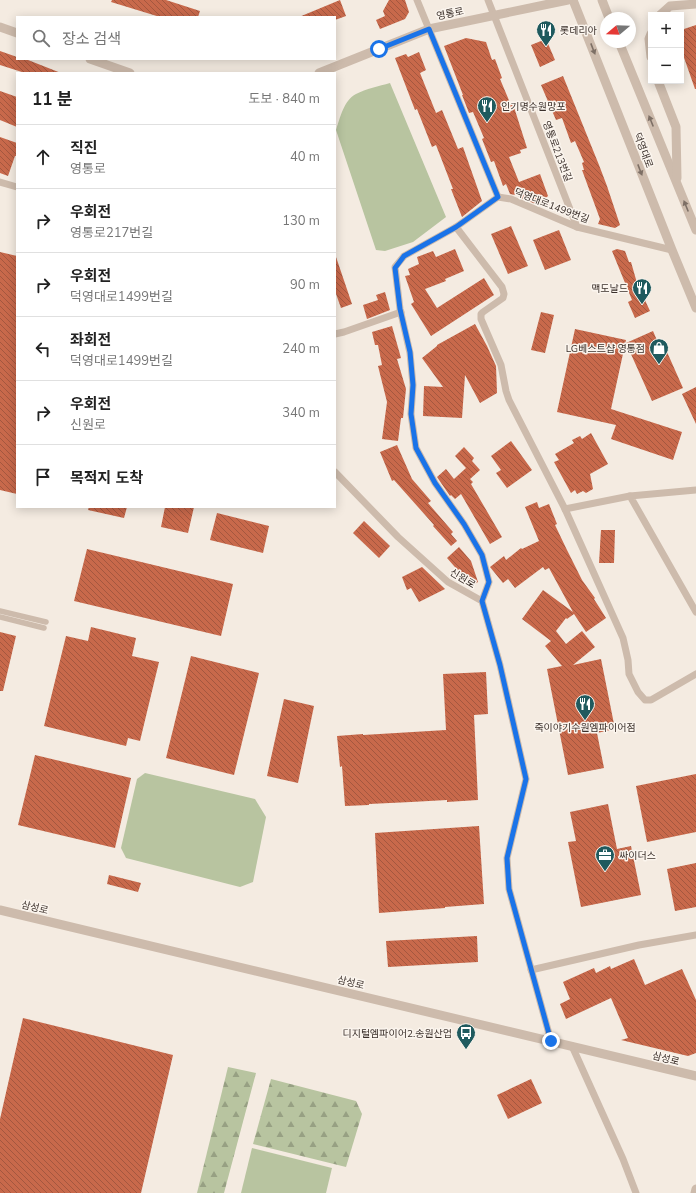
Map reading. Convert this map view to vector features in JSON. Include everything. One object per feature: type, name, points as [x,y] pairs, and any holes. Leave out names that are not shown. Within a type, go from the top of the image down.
[{"type":"street","points":[[417,0],[498,197]]},
{"type":"street","name":"영통로213번길","points":[[488,0],[577,227]]},
{"type":"street","name":"영통로","points":[[322,72],[429,29],[568,0]]},
{"type":"street","name":"덕영대로","points":[[574,0],[696,308]]},
{"type":"street","points":[[602,0],[607,12]]},
{"type":"street","points":[[663,12],[670,6],[696,4]]},
{"type":"street","points":[[0,27],[16,33]]},
{"type":"street","name":"덕영대로","points":[[621,48],[696,230]]},
{"type":"street","points":[[92,60],[118,71]]},
{"type":"street","points":[[659,84],[676,127],[677,183]]},
{"type":"street","points":[[0,182],[16,187]]},
{"type":"street","name":"덕영대로1499번길","points":[[482,601],[489,582],[482,555],[464,524],[435,483],[416,448],[411,414],[413,385],[410,352],[401,312],[395,268],[404,256],[456,227],[498,197],[511,199],[577,227],[672,250]]},
{"type":"street","points":[[456,227],[502,287],[504,294],[503,298],[483,312],[481,314],[481,319],[501,365],[509,400],[565,509],[623,638],[628,660],[629,674],[638,692],[645,700],[651,700],[696,674]]},
{"type":"street","points":[[336,334],[401,312]]},
{"type":"street","name":"신원로","points":[[336,473],[398,537],[448,582],[482,601],[500,665],[526,779],[507,858],[509,889],[551,1041]]},
{"type":"street","points":[[565,509],[630,496],[696,490]]},
{"type":"street","points":[[630,496],[696,612]]},
{"type":"street","points":[[0,611],[45,625],[0,617]]},
{"type":"street","name":"삼성로","points":[[0,910],[696,1076]]},
{"type":"street","points":[[531,970],[639,945],[696,935]]},
{"type":"street","points":[[572,1046],[623,1159],[636,1193]]},
{"type":"green space","points":[[390,83],[446,217],[413,242],[385,251],[376,250],[336,130],[348,100],[356,94]]},
{"type":"green space","points":[[145,773],[255,799],[266,817],[253,882],[240,887],[126,858],[121,848],[137,779]]},
{"type":"green space","points":[[228,1067],[256,1073],[224,1193],[197,1193]]},
{"type":"green space","points":[[271,1079],[356,1101],[362,1114],[346,1167],[253,1144]]},
{"type":"green space","points":[[252,1148],[332,1168],[326,1193],[241,1193]]},
{"type":"building","points":[[112,0],[166,0],[200,11],[198,16],[157,16],[111,2]]},
{"type":"building","points":[[340,0],[346,16],[336,20],[336,16],[301,16]]},
{"type":"building","points":[[389,0],[405,0],[409,12],[405,19],[380,29],[376,20],[385,16],[383,11]]},
{"type":"building","points":[[696,25],[696,89],[684,58],[684,29]]},
{"type":"building","points":[[466,38],[486,42],[492,60],[495,59],[502,78],[500,79],[511,105],[513,104],[527,148],[520,150],[521,153],[509,157],[519,182],[540,174],[548,196],[538,205],[519,197],[518,194],[510,194],[506,184],[503,186],[494,161],[491,162],[482,139],[484,138],[473,112],[469,113],[444,46]]},
{"type":"building","points":[[546,39],[555,60],[540,67],[531,45]]},
{"type":"building","points":[[0,51],[16,57],[16,60],[28,60],[58,72],[22,72],[0,65]]},
{"type":"building","points":[[419,52],[426,70],[420,73],[436,113],[442,110],[458,149],[463,147],[482,201],[462,217],[436,145],[432,147],[417,109],[415,110],[395,58],[406,54],[408,57]]},
{"type":"building","points":[[563,76],[607,186],[620,225],[615,228],[598,224],[600,219],[582,170],[584,170],[582,163],[584,162],[575,141],[571,143],[562,118],[556,120],[541,85]]},
{"type":"building","points":[[0,91],[16,97],[16,127],[0,120]]},
{"type":"building","points":[[0,137],[16,143],[16,156],[8,176],[0,173]]},
{"type":"building","points":[[511,226],[528,266],[508,274],[491,234]]},
{"type":"building","points":[[559,230],[571,260],[545,270],[533,240]]},
{"type":"building","points":[[455,249],[464,271],[445,279],[446,281],[425,289],[437,308],[484,278],[494,295],[431,336],[411,304],[414,302],[405,276],[410,275],[408,269],[419,264],[417,257],[433,251],[436,257]]},
{"type":"building","points":[[617,249],[625,251],[629,262],[631,262],[637,283],[650,311],[635,318],[628,302],[632,300],[612,251]]},
{"type":"building","points":[[0,252],[16,256],[16,494],[0,490]]},
{"type":"building","points":[[336,257],[352,304],[341,308],[336,294]]},
{"type":"building","points":[[385,292],[390,310],[367,319],[363,305],[378,300],[376,295]]},
{"type":"building","points":[[541,312],[554,315],[545,353],[531,350]]},
{"type":"building","points":[[475,324],[496,366],[497,393],[480,403],[465,375],[462,418],[423,416],[424,386],[443,387],[422,358],[437,345]]},
{"type":"building","points":[[392,326],[401,358],[397,359],[406,389],[403,418],[401,418],[398,441],[382,439],[387,402],[378,366],[382,365],[378,345],[375,345],[372,332]]},
{"type":"building","points":[[575,329],[626,340],[611,409],[682,432],[673,460],[611,439],[616,425],[557,412]]},
{"type":"building","points":[[653,331],[659,345],[663,343],[683,388],[652,401],[626,343]]},
{"type":"building","points":[[696,387],[696,424],[682,394]]},
{"type":"building","points":[[591,433],[608,464],[590,474],[593,489],[586,493],[583,491],[577,494],[575,490],[571,493],[554,462],[559,460],[555,454],[574,443],[572,440],[580,436],[582,439]]},
{"type":"building","points":[[511,441],[532,470],[507,488],[496,473],[501,470],[491,456]]},
{"type":"building","points":[[397,445],[412,479],[431,501],[428,503],[453,532],[451,534],[457,541],[451,546],[394,480],[392,481],[380,452]]},
{"type":"building","points":[[464,447],[474,458],[472,461],[480,470],[470,479],[473,482],[471,484],[502,537],[490,544],[461,494],[455,499],[451,495],[450,496],[437,477],[446,469],[454,479],[466,468],[455,456]]},
{"type":"building","points":[[537,502],[539,508],[549,504],[557,524],[555,525],[582,580],[595,598],[594,599],[606,618],[586,632],[574,614],[567,619],[566,618],[556,631],[566,644],[582,631],[595,647],[573,665],[601,659],[615,729],[597,733],[604,768],[568,775],[547,669],[562,666],[545,646],[551,641],[522,619],[543,590],[573,612],[549,568],[545,570],[543,567],[515,588],[508,579],[503,583],[490,567],[504,556],[506,560],[521,548],[522,549],[539,541],[525,507]]},
{"type":"building","points":[[89,508],[127,508],[124,518],[88,510]]},
{"type":"building","points":[[165,508],[194,508],[188,533],[161,527]]},
{"type":"building","points":[[217,513],[269,526],[263,553],[210,540]]},
{"type":"building","points":[[364,521],[390,546],[379,558],[353,533]]},
{"type":"building","points":[[601,530],[615,530],[614,563],[599,563]]},
{"type":"building","points":[[459,547],[471,561],[478,582],[473,585],[447,558]]},
{"type":"building","points":[[87,549],[233,584],[221,636],[74,601]]},
{"type":"building","points":[[422,567],[445,589],[419,602],[411,588],[407,590],[402,577]]},
{"type":"building","points":[[91,627],[136,638],[132,656],[159,662],[140,741],[128,738],[126,746],[44,726],[66,636],[88,641]]},
{"type":"building","points":[[0,632],[16,636],[3,691],[0,691]]},
{"type":"building","points":[[191,656],[259,673],[234,775],[166,758]]},
{"type":"building","points":[[486,672],[488,714],[474,715],[478,800],[447,802],[447,800],[345,806],[342,766],[340,767],[337,736],[446,730],[443,674]]},
{"type":"building","points":[[284,699],[314,706],[298,783],[267,776]]},
{"type":"building","points":[[35,755],[131,778],[115,848],[18,825]]},
{"type":"building","points":[[696,774],[696,832],[647,842],[636,786]]},
{"type":"building","name":"싸이더스","points":[[608,804],[617,849],[631,846],[641,895],[581,907],[568,842],[576,841],[570,812]]},
{"type":"building","points":[[479,826],[484,904],[379,913],[375,833]]},
{"type":"building","points":[[696,863],[696,907],[675,911],[667,869]]},
{"type":"building","points":[[109,875],[141,883],[138,892],[107,884]]},
{"type":"building","points":[[477,936],[478,962],[388,967],[386,941]]},
{"type":"building","points":[[634,959],[645,985],[682,969],[696,1000],[696,1053],[688,1056],[621,1040],[628,1038],[611,998],[566,1019],[560,1004],[570,999],[563,982],[594,968],[596,973],[610,966],[611,969]]},
{"type":"building","points":[[23,1018],[173,1055],[141,1193],[0,1193],[0,1119]]},
{"type":"building","points":[[531,1079],[542,1103],[508,1119],[497,1095]]},
{"type":"place","name":"롯데리아","points":[[546,47]]},
{"type":"place","name":"인기명수원망포","points":[[487,123]]},
{"type":"place","name":"맥도날드","points":[[642,305]]},
{"type":"place","name":"LG베스트샵 영통점","points":[[659,365]]},
{"type":"place","name":"죽이야기수원엠파이어점","points":[[585,721]]},
{"type":"place","name":"싸이더스","points":[[605,872]]},
{"type":"place","name":"디지털엠파이어2.송원산업","points":[[466,1050]]},
{"type":"route","points":[[379,49],[429,29],[498,197],[456,227],[404,256],[395,268],[400,309],[410,352],[413,385],[411,414],[416,448],[435,483],[464,524],[482,555],[489,582],[482,601],[500,665],[526,779],[507,858],[509,889],[551,1041]]}]
